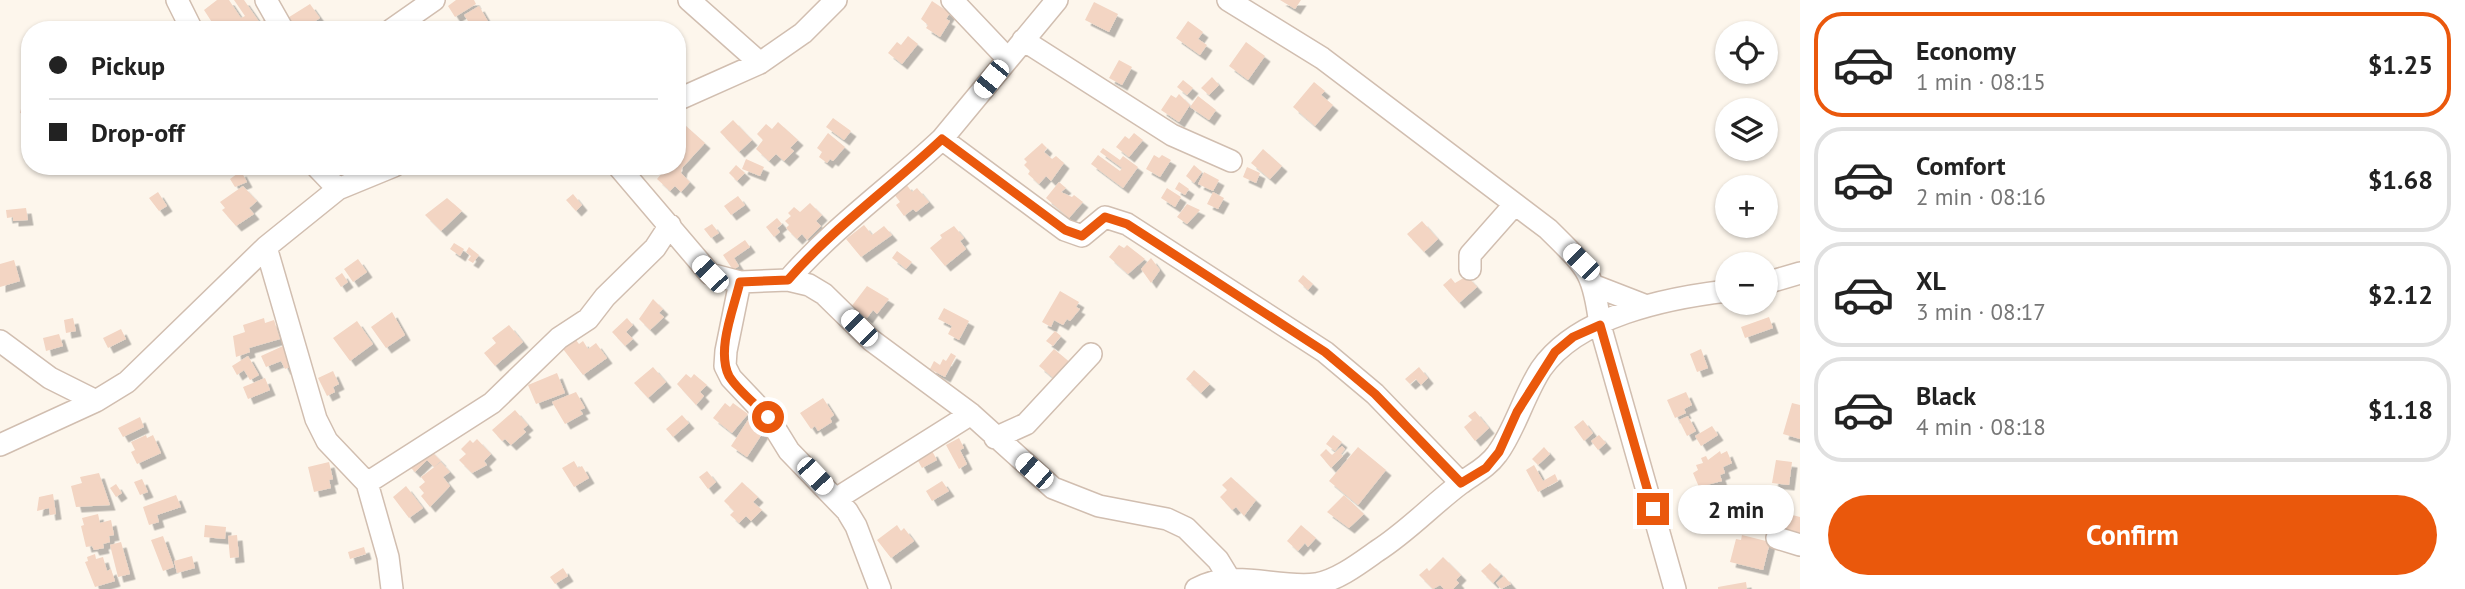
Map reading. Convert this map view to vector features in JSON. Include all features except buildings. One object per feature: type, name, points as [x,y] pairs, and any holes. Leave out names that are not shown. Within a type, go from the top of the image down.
[{"type":"street","points":[[177,0],[188,21]]},
{"type":"street","points":[[266,0],[278,21]]},
{"type":"street","points":[[404,21],[434,0]]},
{"type":"street","points":[[689,0],[760,63]]},
{"type":"street","points":[[686,96],[760,63],[803,33],[836,0]]},
{"type":"street","points":[[952,0],[1008,59]]},
{"type":"street","points":[[788,280],[815,249],[886,192],[942,139],[1057,0]]},
{"type":"street","points":[[1228,0],[1322,58],[1548,229],[1581,262],[1595,286],[1600,325],[1675,589]]},
{"type":"street","points":[[1023,40],[1172,135],[1231,161]]},
{"type":"street","points":[[942,139],[1065,230],[1082,236],[1105,217],[1127,224],[1325,352],[1375,394],[1461,483]]},
{"type":"street","points":[[325,175],[338,189]]},
{"type":"street","points":[[0,445],[96,401],[127,382],[156,357],[266,247],[338,189],[372,175]]},
{"type":"street","points":[[626,175],[710,274],[740,282],[788,280],[809,285],[824,294],[871,340],[971,414],[1053,488],[1073,498],[1167,519],[1186,528],[1217,559],[1229,578]]},
{"type":"street","points":[[1470,269],[1470,255],[1515,204]]},
{"type":"street","points":[[367,483],[492,403],[559,338],[588,319],[605,297],[655,248],[670,225]]},
{"type":"street","points":[[266,247],[316,419],[327,441],[367,483],[388,557],[392,589]]},
{"type":"street","points":[[1778,280],[1800,273]]},
{"type":"street","points":[[740,282],[725,366],[731,378],[768,417],[789,452],[836,499],[856,526],[880,589]]},
{"type":"street","points":[[1595,286],[1644,305]]},
{"type":"street","points":[[1196,589],[1229,578],[1255,584],[1291,586],[1318,584],[1336,577],[1379,550],[1461,483],[1486,468],[1499,452],[1517,412],[1555,352],[1573,337],[1644,305],[1715,293]]},
{"type":"street","points":[[0,341],[50,378],[96,401]]},
{"type":"street","points":[[995,438],[1026,424],[1091,354]]},
{"type":"street","points":[[836,499],[971,414]]},
{"type":"street","points":[[1777,538],[1800,545]]},
{"type":"route","points":[[768,417],[731,378],[725,366],[729,328],[740,282],[788,280],[815,249],[886,192],[942,139],[1065,230],[1082,236],[1105,217],[1127,224],[1252,308],[1325,352],[1375,394],[1461,483],[1486,468],[1499,452],[1517,412],[1541,370],[1555,352],[1573,337],[1600,325],[1653,509]]}]
